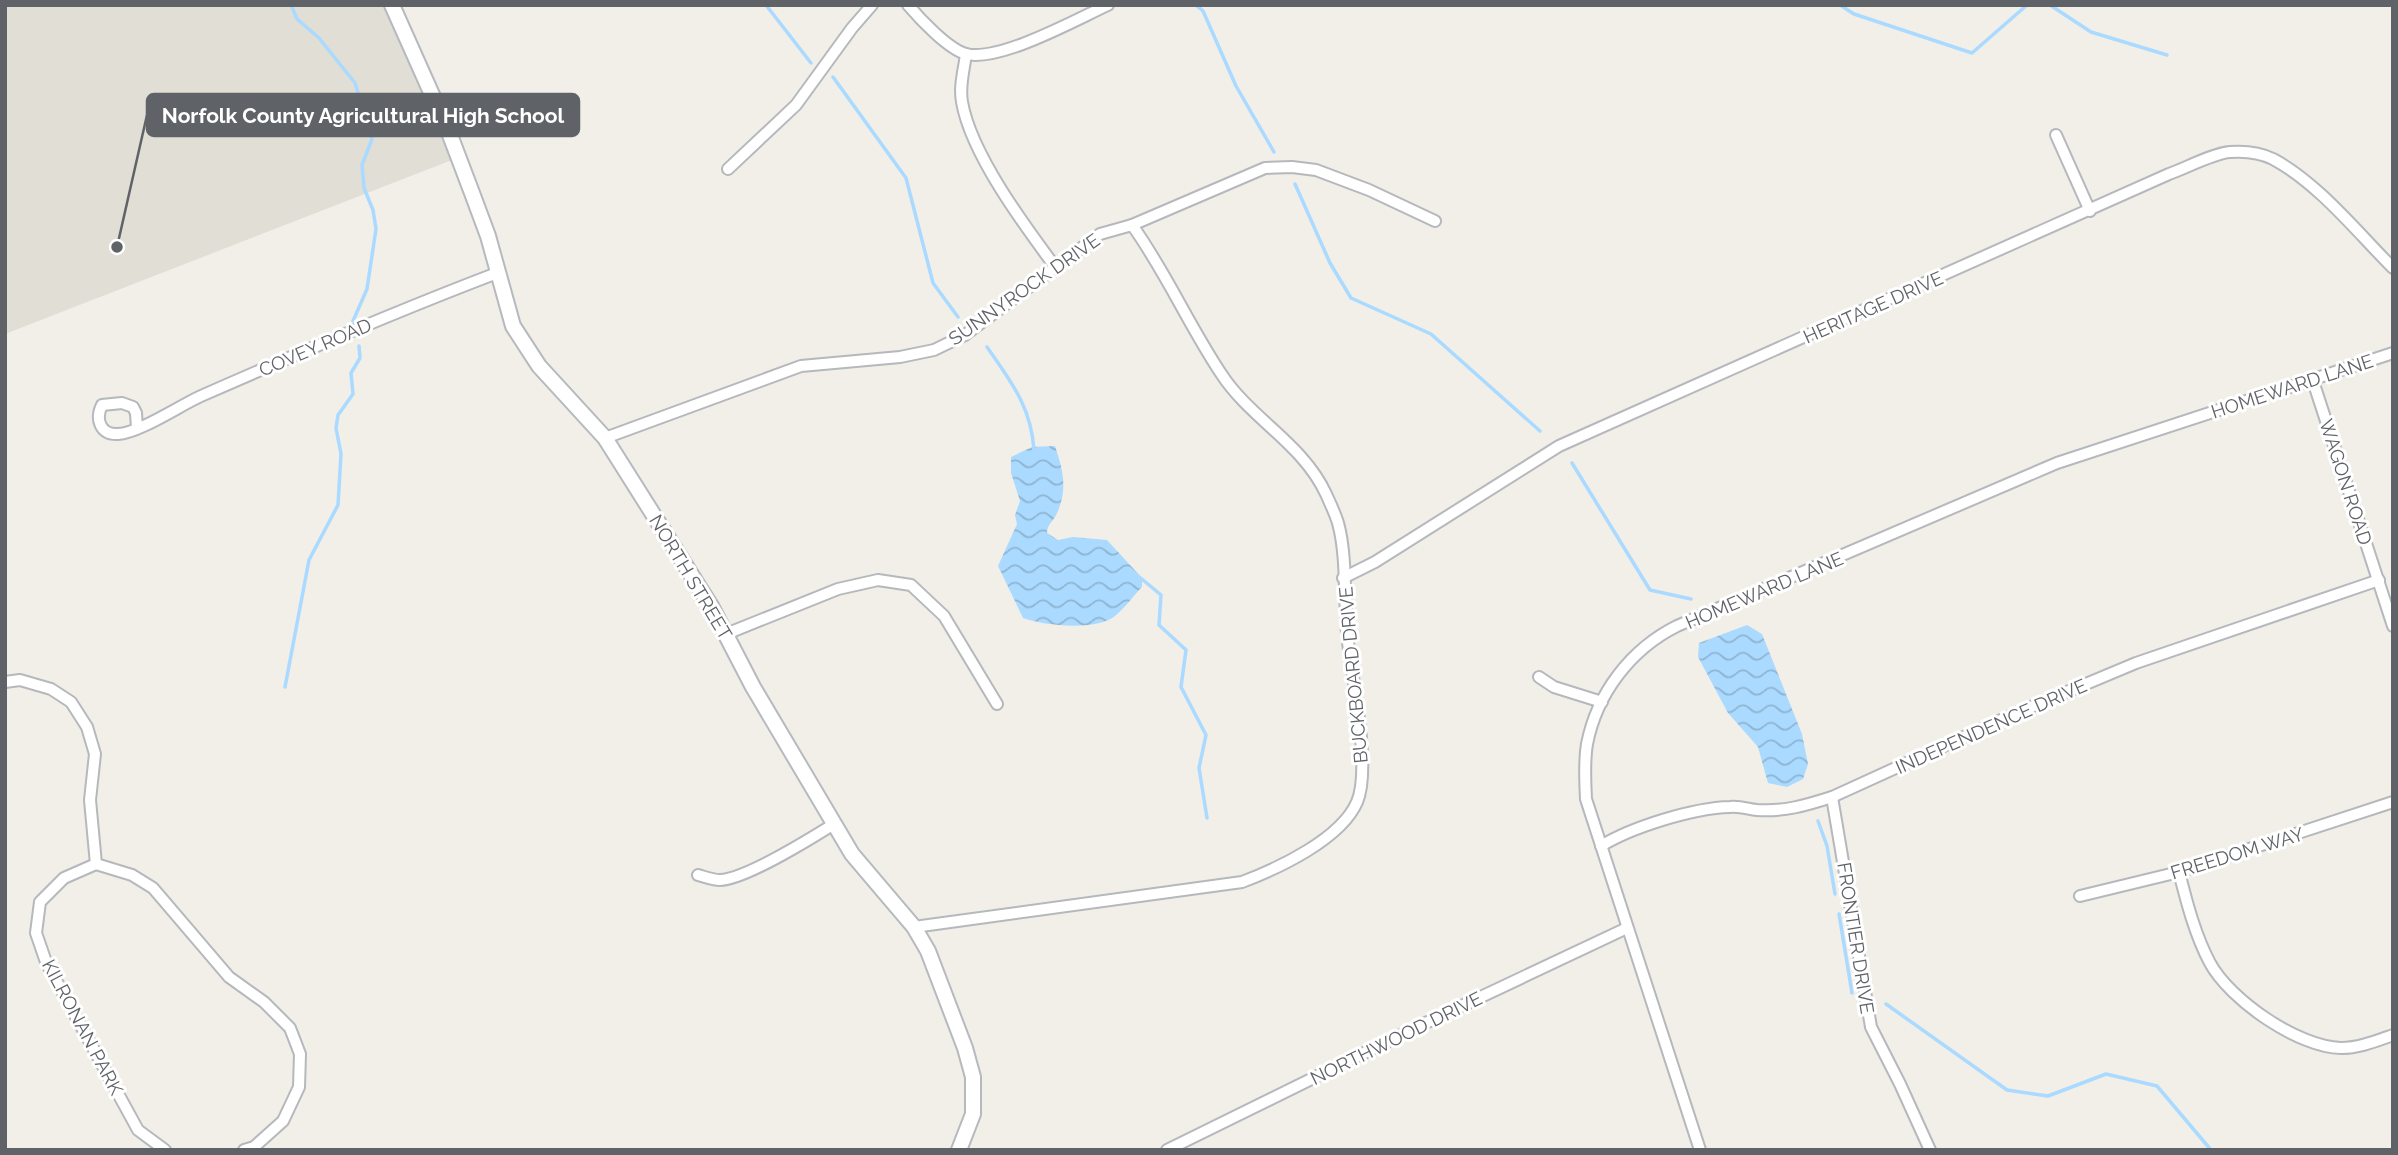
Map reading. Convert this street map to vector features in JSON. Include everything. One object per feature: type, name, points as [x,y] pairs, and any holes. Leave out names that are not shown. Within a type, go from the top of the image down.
[{"type":"street","name":"NORTH STREET","points":[[392,5],[450,135],[488,236],[513,326],[534,359],[605,438],[671,541],[834,824],[863,870],[914,927],[928,951],[965,1048],[973,1077],[973,1114],[959,1150]]},
{"type":"street","points":[[728,169],[796,105],[852,27],[873,5]]},
{"type":"street","points":[[908,5],[925,25],[966,54],[1006,52],[1108,5]]},
{"type":"street","points":[[966,54],[961,90],[970,130],[982,156],[1056,268]]},
{"type":"street","points":[[2056,135],[2090,211]]},
{"type":"street","name":"HERITAGE DRIVE","points":[[1343,578],[1375,562],[1559,446],[2169,174],[2228,152],[2257,154],[2272,159],[2319,193],[2393,268]]},
{"type":"street","name":"SUNNYROCK DRIVE","points":[[605,438],[801,366],[900,357],[934,350],[965,335],[1100,234],[1132,225],[1265,168],[1316,170],[1435,220]]},
{"type":"street","name":"BUCKBOARD DRIVE","points":[[914,927],[1242,882],[1275,869],[1334,831],[1349,815],[1357,801],[1362,768],[1338,523],[1324,491],[1298,453],[1245,404],[1222,375],[1156,258],[1132,225]]},
{"type":"street","name":"COVEY ROAD","points":[[137,428],[197,398],[421,302],[497,273]]},
{"type":"street","name":"HOMEWARD LANE","points":[[1700,1150],[1586,799],[1587,745],[1595,714],[1633,656],[1652,640],[1677,626],[2057,463],[2312,378],[2393,354]]},
{"type":"street","name":"WAGON ROAD","points":[[2312,378],[2393,626]]},
{"type":"street","points":[[726,634],[838,589],[878,580],[911,586],[944,616],[997,704]]},
{"type":"street","name":"INDEPENDENCE DRIVE","points":[[1601,846],[1623,834],[1705,809],[1733,806],[1755,810],[1784,809],[1832,797],[2014,713],[2136,663],[2379,580]]},
{"type":"street","points":[[1539,677],[1554,687],[1602,702]]},
{"type":"street","points":[[5,682],[20,680],[51,689],[71,702],[86,727],[95,754],[90,800],[96,864],[132,875],[153,888],[229,977],[264,1002],[290,1028],[300,1054],[299,1087],[283,1121],[254,1147],[244,1150]]},
{"type":"street","name":"FRONTIER DRIVE","points":[[1832,797],[1860,975],[1871,1027],[1930,1150]]},
{"type":"street","name":"FREEDOM WAY","points":[[2080,896],[2179,872],[2393,802]]},
{"type":"street","points":[[698,875],[718,880],[736,877],[793,849],[834,824]]},
{"type":"street","name":"KILRONAN PARK","points":[[96,864],[64,878],[40,902],[36,933],[46,962],[138,1130],[165,1150]]},
{"type":"street","points":[[2179,872],[2199,940],[2211,965],[2226,986],[2247,1004],[2290,1031],[2320,1045],[2342,1048],[2367,1045],[2393,1035]]},
{"type":"street","name":"NORTHWOOD DRIVE","points":[[1167,1150],[1627,928]]},
{"type":"shaded area","points":[[5,5],[385,5],[452,160],[5,334]]},
{"type":"water","points":[[1055,446],[1062,471],[1063,488],[1056,516],[1047,533],[1058,540],[1073,537],[1107,540],[1142,578],[1142,587],[1115,616],[1096,624],[1057,625],[1023,618],[998,566],[1017,524],[1015,515],[1020,501],[1011,473],[1011,457],[1032,447]]},
{"type":"water","points":[[1747,625],[1762,634],[1802,734],[1808,764],[1803,779],[1787,787],[1768,783],[1758,747],[1728,713],[1698,657],[1699,643]]},
{"type":"waterway","points":[[291,5],[297,19],[319,38],[355,83],[372,139],[362,165],[364,188],[373,210],[376,229],[367,289],[353,321]]},
{"type":"waterway","points":[[766,5],[811,63]]},
{"type":"waterway","points":[[1196,5],[1203,11],[1236,86],[1274,152]]},
{"type":"waterway","points":[[1840,5],[1854,14],[1972,53],[2027,5]]},
{"type":"waterway","points":[[2050,5],[2091,32],[2167,55]]},
{"type":"waterway","points":[[833,77],[906,178],[933,283],[958,317]]},
{"type":"waterway","points":[[1295,184],[1330,263],[1351,298],[1431,334],[1540,431]]},
{"type":"waterway","points":[[285,687],[309,560],[338,505],[341,454],[336,428],[338,415],[353,394],[351,373],[360,358],[359,346]]},
{"type":"waterway","points":[[987,347],[1012,383],[1024,407],[1034,450]]},
{"type":"waterway","points":[[1572,463],[1650,590],[1691,599]]},
{"type":"waterway","points":[[1137,575],[1161,595],[1159,625],[1186,650],[1181,687],[1206,735],[1199,768],[1207,818]]},
{"type":"waterway","points":[[1818,821],[1827,846],[1835,894]]},
{"type":"waterway","points":[[1839,914],[1852,993]]},
{"type":"waterway","points":[[1886,1004],[2007,1090],[2048,1096],[2106,1074],[2157,1086],[2211,1150]]},
{"type":"place","name":"Norfolk County Agricultural High School","points":[[117,247]]}]
